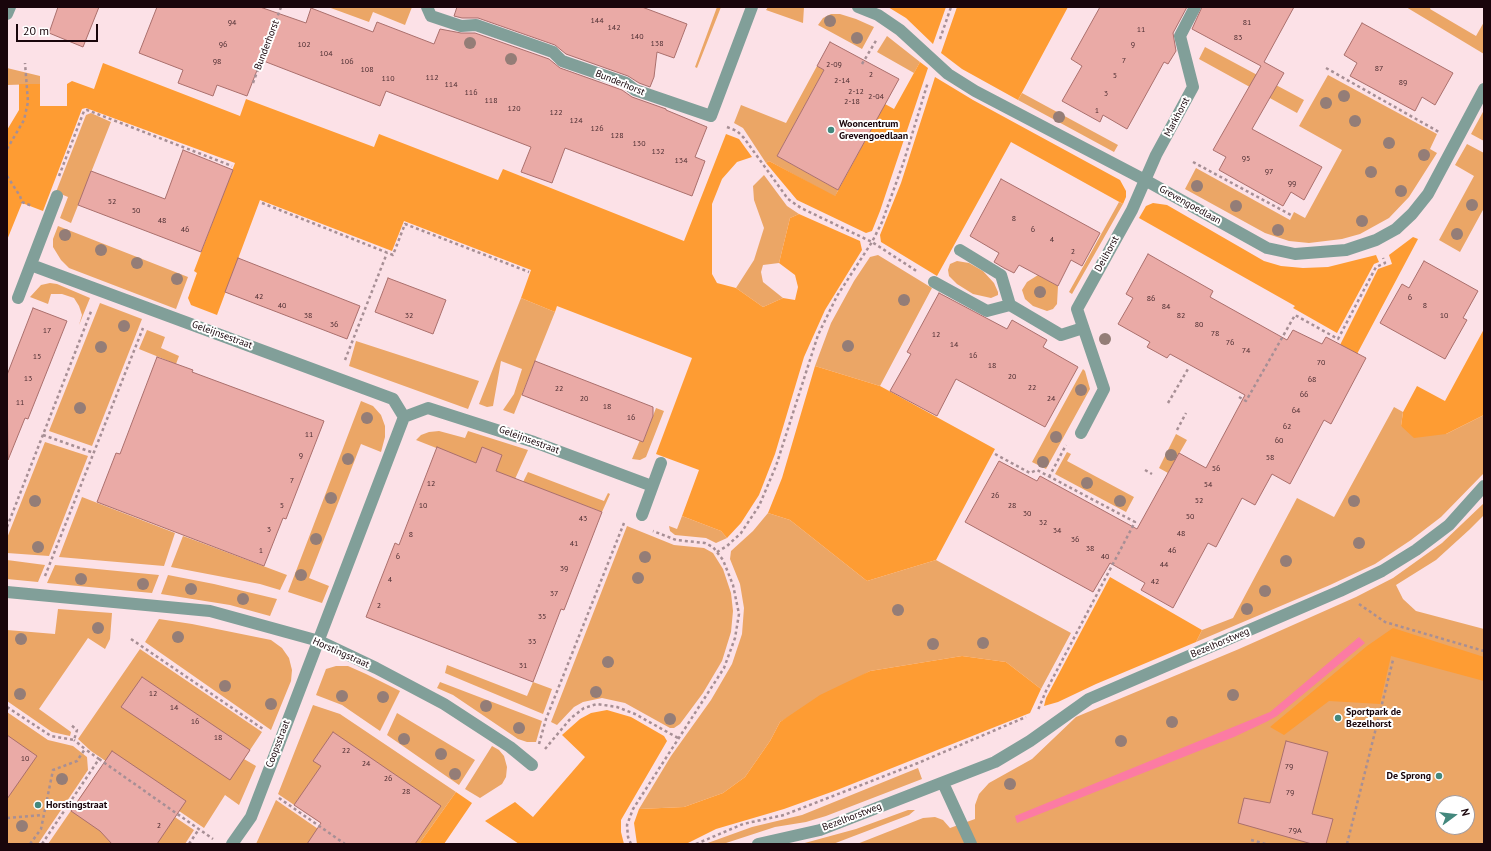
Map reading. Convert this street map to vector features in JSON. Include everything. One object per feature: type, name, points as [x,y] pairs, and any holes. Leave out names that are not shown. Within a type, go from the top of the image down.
[{"type":"street","points":[[7,14],[10,7]]},
{"type":"street","name":"Bunderhorst","points":[[427,7],[431,16],[461,26],[476,25],[546,49],[553,52],[562,61],[626,83],[634,90],[711,116]]},
{"type":"street","points":[[711,116],[752,7]]},
{"type":"street","name":"Grevengoedlaan","points":[[858,7],[887,21],[909,37],[948,74],[975,91],[1145,180],[1267,248],[1295,254],[1319,254],[1346,250],[1376,240],[1396,229],[1412,214],[1428,194],[1484,89]]},
{"type":"street","name":"Markhorst","points":[[1145,180],[1193,86],[1180,36],[1195,7]]},
{"type":"street","name":"Deilhorst","points":[[1081,433],[1104,389],[1077,309],[1132,210],[1145,180]]},
{"type":"street","points":[[18,298],[54,205]]},
{"type":"street","points":[[960,250],[1001,275],[1010,305],[1061,335],[1083,328]]},
{"type":"street","name":"Geleijnsestraat","points":[[31,265],[393,399],[404,417],[428,408],[534,442],[652,486]]},
{"type":"street","points":[[934,282],[987,311],[1010,305]]},
{"type":"street","points":[[319,641],[404,417]]},
{"type":"street","points":[[640,520],[661,463]]},
{"type":"street","name":"Bezelhorstweg","points":[[758,844],[820,830],[995,762],[1030,741],[1089,699],[1340,591],[1382,571],[1416,550],[1449,525],[1484,486]]},
{"type":"street","name":"Horstingstraat","points":[[7,592],[210,611],[319,641],[376,668],[444,704],[510,747],[532,765]]},
{"type":"street","name":"Coopsstraat","points":[[232,844],[250,817],[319,641]]},
{"type":"street","points":[[943,783],[971,844]]},
{"type":"path","name":"Bunderhorst","points":[[253,83],[281,7]]},
{"type":"path","points":[[717,552],[727,546],[741,533],[759,506],[776,466],[818,335],[838,296],[872,242],[882,222],[902,164],[951,7]]},
{"type":"path","points":[[862,64],[887,21]]},
{"type":"path","points":[[7,149],[24,120],[28,102],[25,63]]},
{"type":"path","points":[[1326,68],[1456,142]]},
{"type":"path","points":[[7,176],[20,196],[22,202],[54,205],[53,191],[84,111],[88,110],[232,166]]},
{"type":"path","points":[[711,116],[720,124],[737,131],[744,138],[788,199],[801,208],[872,242],[934,282]]},
{"type":"path","points":[[1193,162],[1290,215]]},
{"type":"path","points":[[262,203],[394,255],[405,224],[529,272]]},
{"type":"path","points":[[1239,397],[1246,401],[1295,315],[1338,339],[1376,267],[1385,263],[1376,240]]},
{"type":"path","points":[[338,378],[387,253]]},
{"type":"path","points":[[7,527],[99,290]]},
{"type":"path","points":[[38,594],[151,309]]},
{"type":"path","points":[[1168,403],[1188,369]]},
{"type":"path","points":[[1176,430],[1186,413]]},
{"type":"path","points":[[1049,477],[1069,440],[1081,433]]},
{"type":"path","points":[[42,435],[94,453]]},
{"type":"path","points":[[996,454],[1030,474],[1037,470],[1135,522],[1046,691],[1037,712],[1043,710]]},
{"type":"path","points":[[1145,470],[1152,474]]},
{"type":"path","points":[[532,765],[546,719],[624,520],[640,520],[676,540],[705,543],[713,547],[723,560],[733,585],[739,614],[735,638],[724,668],[633,809],[627,825],[628,837],[631,844]]},
{"type":"path","points":[[1340,591],[1385,622],[1484,651]]},
{"type":"path","points":[[131,639],[280,740]]},
{"type":"path","points":[[1347,844],[1393,660]]},
{"type":"path","points":[[532,765],[571,718],[584,708],[597,704],[617,707],[635,714],[678,738]]},
{"type":"path","points":[[7,707],[51,736],[74,740],[215,840]]},
{"type":"path","points":[[696,844],[743,824],[784,815],[911,766],[1030,716]]},
{"type":"path","points":[[71,725],[77,730],[74,740]]},
{"type":"path","points":[[30,844],[41,829],[53,770],[77,761],[85,749]]},
{"type":"path","points":[[42,844],[99,759]]},
{"type":"path","points":[[262,787],[345,844]]},
{"type":"path","points":[[7,818],[43,815]]},
{"type":"path","points":[[189,844],[199,829]]},
{"type":"path","points":[[1251,840],[1266,844]]},
{"type":"shaded area","points":[[328,7],[412,7],[405,25],[373,12],[369,22]]},
{"type":"shaded area","points":[[717,7],[721,7],[697,68],[695,67]]},
{"type":"shaded area","points":[[768,7],[804,7],[803,23],[766,10]]},
{"type":"shaded area","points":[[888,7],[946,7],[933,44],[906,18]]},
{"type":"shaded area","points":[[957,7],[1068,7],[1018,100],[962,69],[941,53]]},
{"type":"shaded area","points":[[1406,7],[1431,7],[1430,9],[1476,36],[1484,22],[1484,54]]},
{"type":"shaded area","points":[[831,14],[840,14],[874,27],[862,49],[818,25],[823,18]]},
{"type":"shaded area","points":[[887,36],[920,62],[914,73],[877,52]]},
{"type":"shaded area","points":[[1205,47],[1304,100],[1297,113],[1199,59]]},
{"type":"shaded area","points":[[920,62],[928,68],[872,231],[866,233],[797,200],[766,163],[769,161],[835,196],[885,104],[894,109]]},
{"type":"shaded area","points":[[103,63],[240,116],[246,99],[374,147],[379,134],[498,180],[503,169],[684,241],[726,134],[739,139],[752,157],[737,162],[722,179],[712,204],[712,274],[717,283],[736,288],[763,307],[783,298],[795,300],[798,287],[795,275],[779,263],[790,218],[799,214],[860,241],[862,250],[825,310],[804,357],[775,454],[759,495],[741,523],[727,538],[721,531],[682,516],[699,470],[656,454],[692,358],[557,306],[555,312],[521,298],[531,270],[404,221],[392,251],[260,200],[217,315],[191,305],[188,298],[197,273],[194,271],[235,163],[86,108],[82,109],[43,211],[22,203],[7,240],[7,130],[19,110],[19,84],[40,84],[40,106],[67,106],[67,84],[72,81],[94,89]]},
{"type":"shaded area","points":[[817,66],[824,70],[777,156],[838,190],[835,197],[769,161],[766,163],[743,128],[734,123],[741,105],[786,123]]},
{"type":"shaded area","points":[[7,68],[40,76],[40,84],[7,85]]},
{"type":"shaded area","points":[[1328,75],[1437,134],[1430,149],[1437,153],[1409,197],[1389,218],[1360,234],[1342,239],[1309,243],[1289,241],[1265,233],[1185,189],[1196,168],[1290,220],[1294,212],[1305,218],[1342,150],[1299,126]]},
{"type":"shaded area","points":[[935,77],[973,100],[1120,180],[1126,191],[1126,197],[1123,204],[1011,142],[937,276],[881,242],[880,235],[901,183]]},
{"type":"shaded area","points":[[1022,93],[1118,145],[1114,152],[1018,100]]},
{"type":"shaded area","points":[[1484,110],[1484,141],[1471,134]]},
{"type":"shaded area","points":[[91,113],[111,122],[71,223],[60,218],[68,197],[56,192],[86,115]]},
{"type":"shaded area","points":[[1467,144],[1484,153],[1484,208],[1460,252],[1439,240],[1474,176],[1455,165]]},
{"type":"shaded area","points":[[764,175],[787,206],[799,214],[790,218],[779,263],[763,265],[761,272],[763,282],[783,298],[763,307],[736,288],[754,260],[764,228],[754,200],[753,186]]},
{"type":"shaded area","points":[[1119,202],[1123,204],[1072,294],[1069,292]]},
{"type":"shaded area","points":[[1153,203],[1167,205],[1264,261],[1281,266],[1303,268],[1328,267],[1376,255],[1379,262],[1374,264],[1337,333],[1293,308],[1295,306],[1139,218],[1146,206]]},
{"type":"shaded area","points":[[58,226],[188,277],[176,309],[69,268],[61,260],[53,247],[53,239]]},
{"type":"shaded area","points":[[1413,237],[1418,239],[1357,354],[1340,345],[1378,269],[1392,264],[1389,255]]},
{"type":"shaded area","points":[[878,255],[932,288],[880,386],[815,366],[831,323],[854,281],[870,257]]},
{"type":"shaded area","points":[[957,261],[969,263],[983,271],[994,283],[998,295],[991,298],[973,294],[957,284],[949,276],[948,270],[950,264]]},
{"type":"shaded area","points":[[1038,275],[1058,286],[1057,304],[1053,309],[1047,311],[1033,306],[1025,299],[1022,290],[1027,282]]},
{"type":"shaded area","points":[[50,283],[57,284],[90,298],[79,325],[82,315],[74,298],[62,294],[51,294],[48,304],[30,297],[41,285]]},
{"type":"shaded area","points":[[521,298],[555,312],[514,414],[503,410],[514,394],[522,369],[501,361],[493,406],[487,407],[479,404]]},
{"type":"shaded area","points":[[100,303],[142,319],[92,446],[49,431]]},
{"type":"shaded area","points":[[1484,329],[1484,415],[1446,434],[1414,438],[1401,426],[1403,412],[1417,386],[1445,401]]},
{"type":"shaded area","points":[[147,330],[165,337],[161,348],[179,356],[176,364],[139,349]]},
{"type":"shaded area","points":[[356,341],[479,381],[468,409],[349,366]]},
{"type":"shaded area","points":[[815,366],[880,386],[995,449],[936,560],[867,581],[790,520],[768,513],[782,478]]},
{"type":"shaded area","points":[[1083,369],[1085,371],[1090,389],[1046,469],[1032,462]]},
{"type":"shaded area","points":[[361,401],[373,406],[381,415],[385,426],[385,437],[381,452],[361,444],[309,578],[329,586],[322,603],[288,592]]},
{"type":"shaded area","points":[[1394,407],[1403,412],[1401,426],[1446,434],[1484,415],[1484,473],[1441,517],[1411,540],[1375,564],[1330,585],[1196,642],[1202,630],[1233,618],[1297,498],[1334,517]]},
{"type":"shaded area","points":[[656,408],[664,411],[646,457],[640,460],[632,459],[640,440],[643,442]]},
{"type":"shaded area","points":[[439,431],[465,438],[468,431],[528,450],[515,479],[416,440],[421,435]]},
{"type":"shaded area","points":[[1176,434],[1187,440],[1168,473],[1159,468]]},
{"type":"shaded area","points":[[45,442],[88,456],[49,556],[7,553],[7,538]]},
{"type":"shaded area","points":[[1067,452],[1071,454],[1067,461],[1134,497],[1126,512],[1055,474]]},
{"type":"shaded area","points":[[528,472],[604,501],[608,493],[610,494],[602,512],[523,482]]},
{"type":"shaded area","points":[[82,497],[175,533],[164,566],[59,557]]},
{"type":"shaded area","name":"Sportpark de Bezelhorst","points":[[1484,503],[1484,515],[1469,530],[1436,560],[1396,585],[1403,599],[1416,611],[1484,629],[1484,844],[857,844],[923,818],[935,817],[943,820],[950,828],[975,819],[975,805],[979,794],[989,783],[1032,759],[1076,717],[1239,649],[1356,597],[1393,578],[1442,543]]},
{"type":"shaded area","points":[[768,513],[790,520],[867,581],[936,560],[1071,633],[1041,689],[1006,662],[962,656],[870,671],[780,722],[770,741],[745,777],[723,793],[684,807],[639,809],[671,756],[711,700],[732,664],[742,634],[744,608],[740,584],[730,559],[731,551],[753,531]]},
{"type":"shaded area","points":[[682,516],[721,531],[727,538],[716,543],[706,538],[675,535],[670,531],[669,526],[677,529]]},
{"type":"shaded area","points":[[627,526],[674,545],[704,548],[713,553],[723,569],[731,593],[733,611],[731,632],[722,661],[703,693],[680,724],[674,728],[670,728],[625,703],[602,698],[583,702],[574,707],[557,725],[551,722]]},
{"type":"shaded area","points":[[183,536],[287,575],[280,590],[260,584],[171,567]]},
{"type":"shaded area","points":[[7,560],[45,565],[38,582],[7,579]]},
{"type":"shaded area","points":[[55,565],[159,575],[152,593],[47,583]]},
{"type":"shaded area","points":[[168,575],[277,599],[270,616],[230,605],[161,594]]},
{"type":"shaded area","points":[[1110,577],[1202,630],[1196,642],[1096,684],[1058,702],[1044,706],[1046,698]]},
{"type":"shaded area","points":[[58,609],[112,613],[110,639],[105,649],[88,638],[39,709],[71,732],[70,736],[52,732],[7,701],[7,630],[55,634]]},
{"type":"shaded area","points":[[159,619],[271,640],[282,648],[289,658],[292,670],[291,681],[271,730],[145,642]]},
{"type":"shaded area","points":[[1393,628],[1484,657],[1484,681],[1391,656],[1380,704],[1329,701],[1284,735],[1270,727],[1367,646]]},
{"type":"shaded area","points":[[1359,637],[1365,643],[1277,716],[1266,722],[1234,737],[1017,823],[1015,816],[1270,712]]},
{"type":"shaded area","points":[[140,649],[262,732],[244,759],[256,766],[239,805],[225,795],[204,828],[91,751],[78,739]]},
{"type":"shaded area","points":[[962,656],[1006,662],[1041,689],[1030,713],[837,790],[784,809],[716,829],[686,844],[637,844],[634,823],[639,809],[684,807],[723,793],[745,777],[770,741],[780,722],[820,695],[870,671]]},
{"type":"shaded area","points":[[447,665],[527,696],[533,682],[552,689],[543,714],[445,673]]},
{"type":"shaded area","points":[[336,666],[348,666],[400,691],[380,731],[342,705],[316,695],[326,669]]},
{"type":"shaded area","points":[[440,682],[542,721],[536,742],[527,742],[518,739],[453,695],[437,688]]},
{"type":"shaded area","points":[[313,705],[340,714],[456,792],[419,844],[352,844],[278,794]]},
{"type":"shaded area","points":[[607,710],[631,717],[664,736],[667,741],[621,820],[621,832],[624,844],[519,844],[485,821],[515,802],[533,817],[585,757],[562,735],[580,719],[591,713]]},
{"type":"shaded area","points":[[7,712],[48,740],[73,746],[87,757],[88,770],[38,844],[7,844]]},
{"type":"shaded area","points":[[397,713],[475,760],[459,785],[387,735]]},
{"type":"shaded area","points":[[492,746],[499,750],[504,756],[507,767],[506,777],[502,784],[480,798],[465,789]]},
{"type":"shaded area","points":[[101,767],[194,830],[185,844],[48,844]]},
{"type":"shaded area","points":[[918,768],[922,779],[826,816],[806,822],[775,827],[723,844],[705,844],[752,827],[802,815]]},
{"type":"shaded area","points":[[456,792],[472,803],[444,844],[419,844]]},
{"type":"shaded area","points":[[276,800],[340,844],[256,844]]},
{"type":"shaded area","points":[[908,810],[915,810],[909,815],[833,844],[801,844],[856,829]]},
{"type":"building","points":[[58,7],[99,7],[83,47],[49,33]]},
{"type":"building","points":[[157,7],[260,7],[306,23],[311,8],[373,32],[377,22],[434,44],[440,29],[461,33],[475,33],[549,59],[560,68],[622,90],[632,97],[666,109],[707,127],[695,157],[705,161],[692,196],[565,148],[552,183],[521,172],[531,147],[386,91],[380,106],[261,60],[247,96],[217,85],[213,96],[178,83],[183,70],[139,53]]},
{"type":"building","points":[[457,7],[642,7],[687,24],[674,58],[657,52],[654,77],[650,87],[639,83],[628,76],[566,54],[555,45],[478,18],[462,18],[454,16]]},
{"type":"building","points":[[1100,7],[1187,7],[1173,33],[1176,51],[1168,64],[1164,62],[1127,129],[1103,115],[1100,122],[1062,101],[1082,66],[1071,59]]},
{"type":"building","points":[[1202,7],[1294,7],[1264,62],[1284,73],[1252,129],[1322,167],[1304,200],[1291,192],[1283,206],[1219,170],[1226,157],[1213,150],[1261,66],[1192,29]]},
{"type":"building","points":[[1362,23],[1453,73],[1435,105],[1422,97],[1415,111],[1350,76],[1357,63],[1344,55]]},
{"type":"building","name":"Wooncentrum Grevengoedlaan","points":[[830,42],[899,79],[838,190],[777,156],[824,70],[817,66]]},
{"type":"building","points":[[183,150],[233,170],[201,252],[78,205],[91,171],[165,199]]},
{"type":"building","points":[[1001,179],[1100,233],[1082,266],[1071,260],[1058,286],[1019,265],[1014,273],[1004,268],[994,262],[999,253],[970,236]]},
{"type":"building","points":[[1148,254],[1213,291],[1210,297],[1287,340],[1293,330],[1322,344],[1326,337],[1366,358],[1331,424],[1324,420],[1290,484],[1272,474],[1255,505],[1242,498],[1216,547],[1208,543],[1173,608],[1141,590],[1145,583],[1110,563],[1093,592],[965,522],[999,461],[1037,481],[1040,476],[1137,529],[1179,453],[1206,468],[1245,395],[1170,354],[1167,358],[1147,347],[1150,342],[1118,324],[1133,298],[1126,294]]},
{"type":"building","points":[[238,258],[360,306],[347,339],[225,292]]},
{"type":"building","points":[[1424,261],[1478,291],[1463,318],[1467,320],[1445,359],[1380,323],[1402,284],[1409,288]]},
{"type":"building","points":[[388,278],[446,300],[433,334],[375,312]]},
{"type":"building","points":[[939,293],[1007,329],[1012,320],[1047,340],[1043,347],[1078,367],[1045,427],[956,379],[937,416],[890,391],[911,354],[907,352]]},
{"type":"building","points":[[33,308],[67,321],[28,419],[25,418],[8,460],[7,375]]},
{"type":"building","points":[[157,357],[193,370],[192,372],[324,421],[286,519],[283,518],[264,566],[97,502],[116,453],[120,454]]},
{"type":"building","points":[[535,361],[653,407],[653,416],[643,442],[522,395]]},
{"type":"building","points":[[437,447],[476,463],[482,447],[502,455],[496,471],[602,512],[564,610],[561,609],[533,682],[366,617],[395,543],[399,545]]},
{"type":"building","points":[[142,677],[250,750],[230,780],[121,707]]},
{"type":"building","points":[[333,732],[441,806],[415,844],[307,844],[321,823],[294,805],[321,766],[313,761]]},
{"type":"building","points":[[7,735],[37,756],[7,799]]},
{"type":"building","points":[[1286,741],[1328,752],[1312,814],[1333,819],[1326,844],[1312,844],[1238,823],[1244,798],[1270,803]]},
{"type":"building","points":[[112,751],[186,801],[157,844],[112,844],[100,831],[71,811]]},
{"type":"place","name":"Wooncentrum Grevengoedlaan","points":[[831,130]]},
{"type":"place","name":"Sportpark de Bezelhorst","points":[[1338,718]]},
{"type":"place","name":"De Sprong","points":[[1439,776]]},
{"type":"place","name":"Horstingstraat","points":[[38,805]]}]
